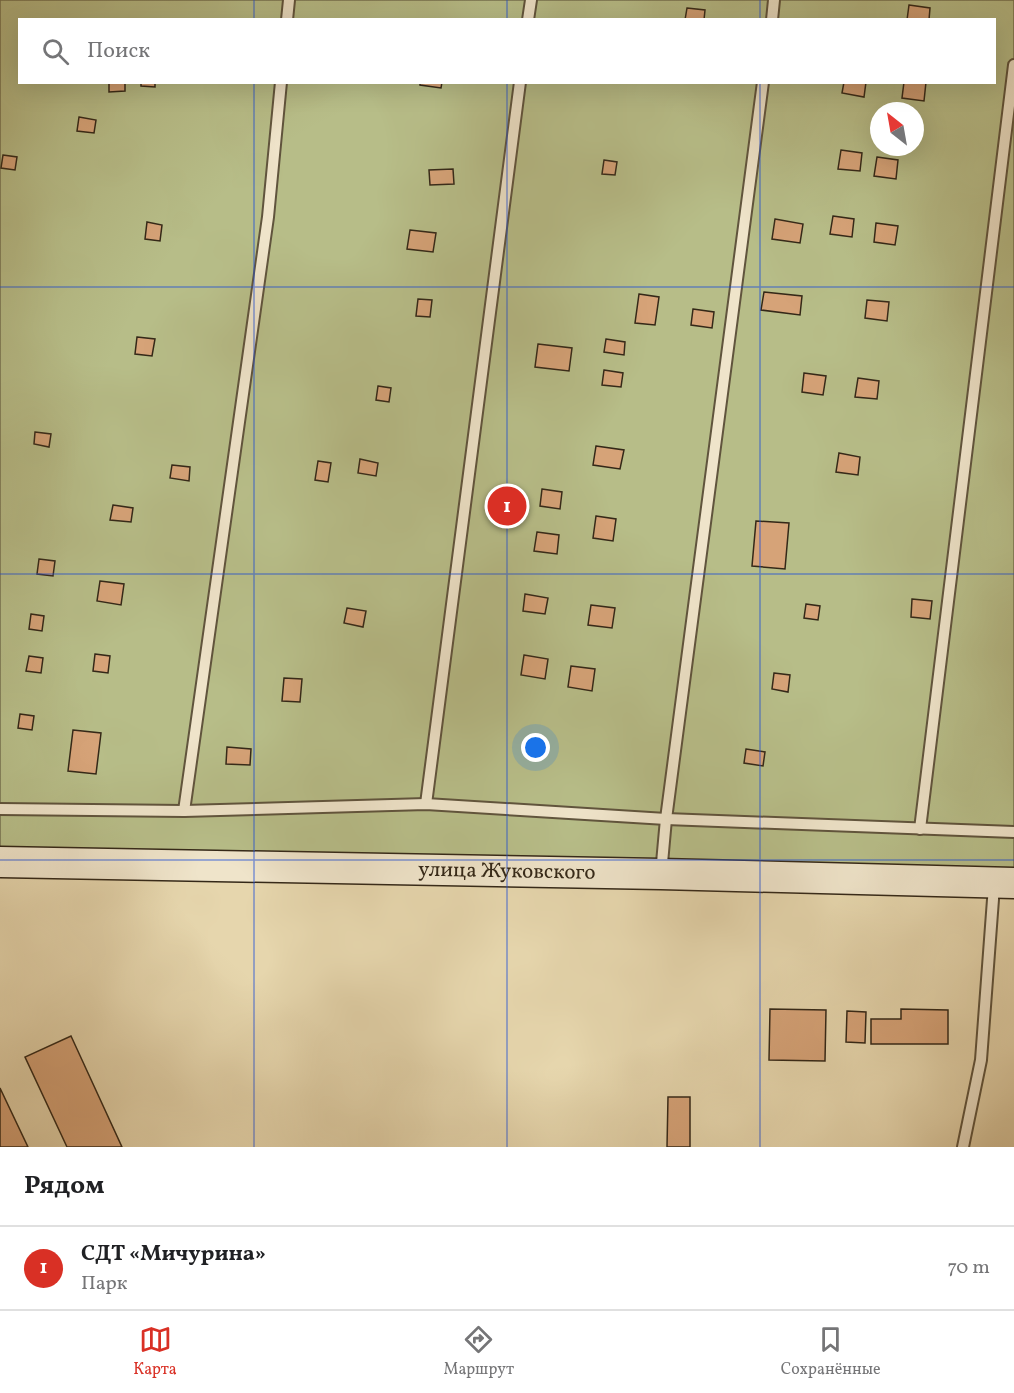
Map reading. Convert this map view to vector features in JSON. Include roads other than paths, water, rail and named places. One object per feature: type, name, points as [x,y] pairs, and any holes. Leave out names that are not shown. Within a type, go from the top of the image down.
[{"type":"main road","name":"улица Жуковского","points":[[0,862],[661,874],[1004,883]]},
{"type":"lane","points":[[287,18],[289,0]]},
{"type":"lane","points":[[528,18],[531,0]]},
{"type":"lane","points":[[772,18],[774,0]]},
{"type":"lane","points":[[920,829],[1014,65]]},
{"type":"lane","points":[[184,811],[268,217],[281,84]]},
{"type":"lane","points":[[426,804],[520,84]]},
{"type":"lane","points":[[661,874],[666,819],[763,84]]},
{"type":"lane","points":[[0,809],[184,811],[426,804],[666,819],[1014,832]]},
{"type":"lane","points":[[963,1147],[981,1060],[1004,883]]},
{"type":"place","name":"СДТ «Мичурина»","points":[[507,506]]}]
